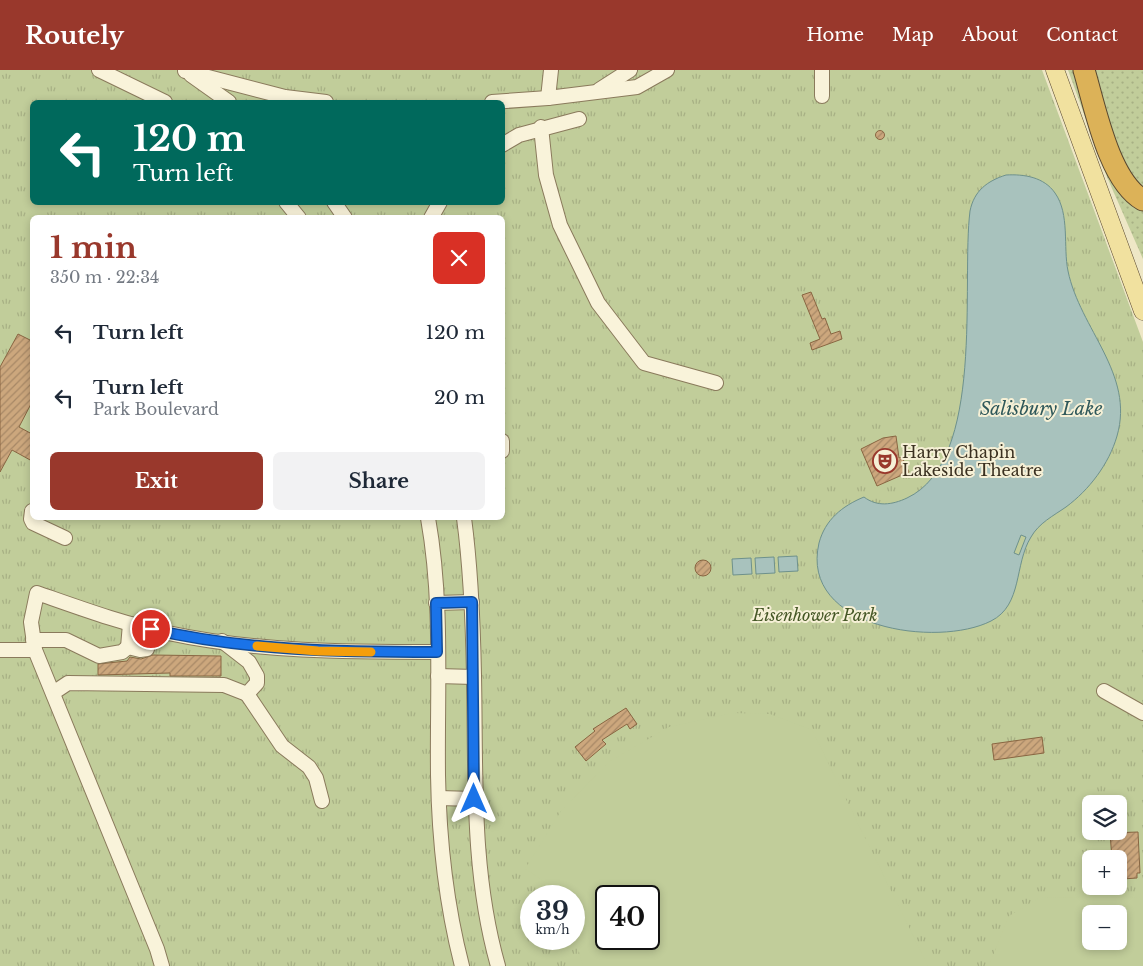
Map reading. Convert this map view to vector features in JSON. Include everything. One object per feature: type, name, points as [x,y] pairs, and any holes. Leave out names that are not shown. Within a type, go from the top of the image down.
[{"type":"highway","points":[[1084,70],[1118,175],[1130,191],[1143,200]]},
{"type":"main road","points":[[1055,70],[1143,311]]},
{"type":"street","points":[[99,70],[161,100]]},
{"type":"street","points":[[184,70],[226,100]]},
{"type":"street","points":[[184,70],[286,97],[310,100]]},
{"type":"street","points":[[548,98],[551,70]]},
{"type":"street","points":[[594,94],[630,70]]},
{"type":"street","points":[[505,101],[594,94],[637,87],[667,70]]},
{"type":"street","points":[[822,70],[822,96]]},
{"type":"street","points":[[505,143],[519,134],[578,119]]},
{"type":"street","points":[[541,128],[546,175],[560,226],[598,303],[644,363],[716,383]]},
{"type":"street","points":[[288,205],[297,215]]},
{"type":"street","points":[[32,520],[33,523],[65,538]]},
{"type":"street","points":[[428,520],[436,603],[439,798],[451,924],[462,966]]},
{"type":"street","points":[[464,520],[472,602],[474,799],[482,891],[498,966]]},
{"type":"street","points":[[162,966],[147,923],[34,645],[31,622],[37,593],[130,624],[222,641],[318,651],[437,652]]},
{"type":"street","points":[[436,603],[472,602]]},
{"type":"street","points":[[0,650],[66,640],[99,656],[122,652],[128,647],[130,624]]},
{"type":"street","points":[[128,647],[140,650],[147,649],[151,629]]},
{"type":"street","points":[[222,641],[253,667],[257,683],[247,694]]},
{"type":"street","points":[[438,676],[474,677]]},
{"type":"street","points":[[53,694],[68,683],[224,685],[247,694],[282,746],[313,773],[322,801]]},
{"type":"street","points":[[1104,691],[1143,713]]},
{"type":"street","points":[[439,798],[474,799]]},
{"type":"green space","name":"Eisenhower Park","points":[[0,70],[1042,70],[1143,342],[1143,966],[0,966]]},
{"type":"green space","points":[[1068,70],[1077,70],[1143,209],[1143,259],[1107,177]]},
{"type":"green space","points":[[1089,70],[1143,70],[1143,194],[1121,170]]},
{"type":"green space","points":[[732,713],[770,714],[812,730],[928,966],[583,966],[578,950],[585,950],[585,885],[550,885],[525,869],[561,811],[609,762],[669,727]]},
{"type":"green space","points":[[1143,897],[1143,966],[989,966],[1009,916],[1039,898]]},
{"type":"water","name":"Salisbury Lake","points":[[1006,175],[1020,175],[1039,180],[1055,193],[1060,201],[1063,211],[1068,271],[1074,292],[1113,372],[1119,392],[1121,413],[1117,436],[1109,457],[1083,493],[1034,532],[1022,559],[1013,595],[1001,614],[991,621],[968,629],[939,632],[908,631],[878,624],[851,613],[830,595],[818,572],[819,543],[825,527],[830,521],[842,509],[856,501],[864,497],[879,504],[885,504],[907,498],[932,478],[949,448],[959,410],[965,368],[970,211],[978,192],[982,188],[993,180]],"holes":[[[1021,535],[1026,537],[1019,555],[1014,553]]]},
{"type":"water","points":[[797,556],[798,571],[779,572],[778,557]]},
{"type":"water","points":[[774,557],[775,573],[756,574],[755,558]]},
{"type":"water","points":[[751,558],[752,574],[733,575],[732,559]]},
{"type":"building","points":[[880,130],[885,135],[880,140],[875,135]]},
{"type":"building","points":[[811,292],[822,319],[825,318],[831,334],[840,331],[842,339],[812,350],[810,343],[820,339],[802,295]]},
{"type":"building","points":[[18,334],[30,340],[30,406],[19,427],[30,433],[30,460],[12,450],[0,472],[0,367]]},
{"type":"building","name":"Harry Chapin Lakeside Theatre","points":[[896,436],[899,458],[902,457],[909,472],[877,486],[861,449],[883,438]]},
{"type":"building","points":[[703,560],[709,562],[711,568],[709,574],[703,576],[697,574],[695,568],[697,562]]},
{"type":"building","points":[[153,655],[221,656],[221,676],[170,676],[170,673],[98,675],[98,664],[127,661],[130,657],[141,659]]},
{"type":"building","points":[[626,708],[637,724],[630,729],[627,724],[602,740],[606,744],[586,761],[575,747],[595,731],[593,729]]},
{"type":"building","points":[[1042,737],[1044,753],[994,760],[992,744]]},
{"type":"building","points":[[1127,832],[1138,832],[1140,873],[1137,873],[1137,878],[1127,879],[1127,850],[1111,850],[1111,840],[1127,840]]},
{"type":"slow traffic","points":[[257,646],[318,651],[371,652]]},
{"type":"place","name":"Harry Chapin Lakeside Theatre","points":[[885,461]]},
{"type":"route","points":[[151,629],[170,634],[318,651],[437,652],[436,603],[472,602],[475,744],[474,799]]}]
